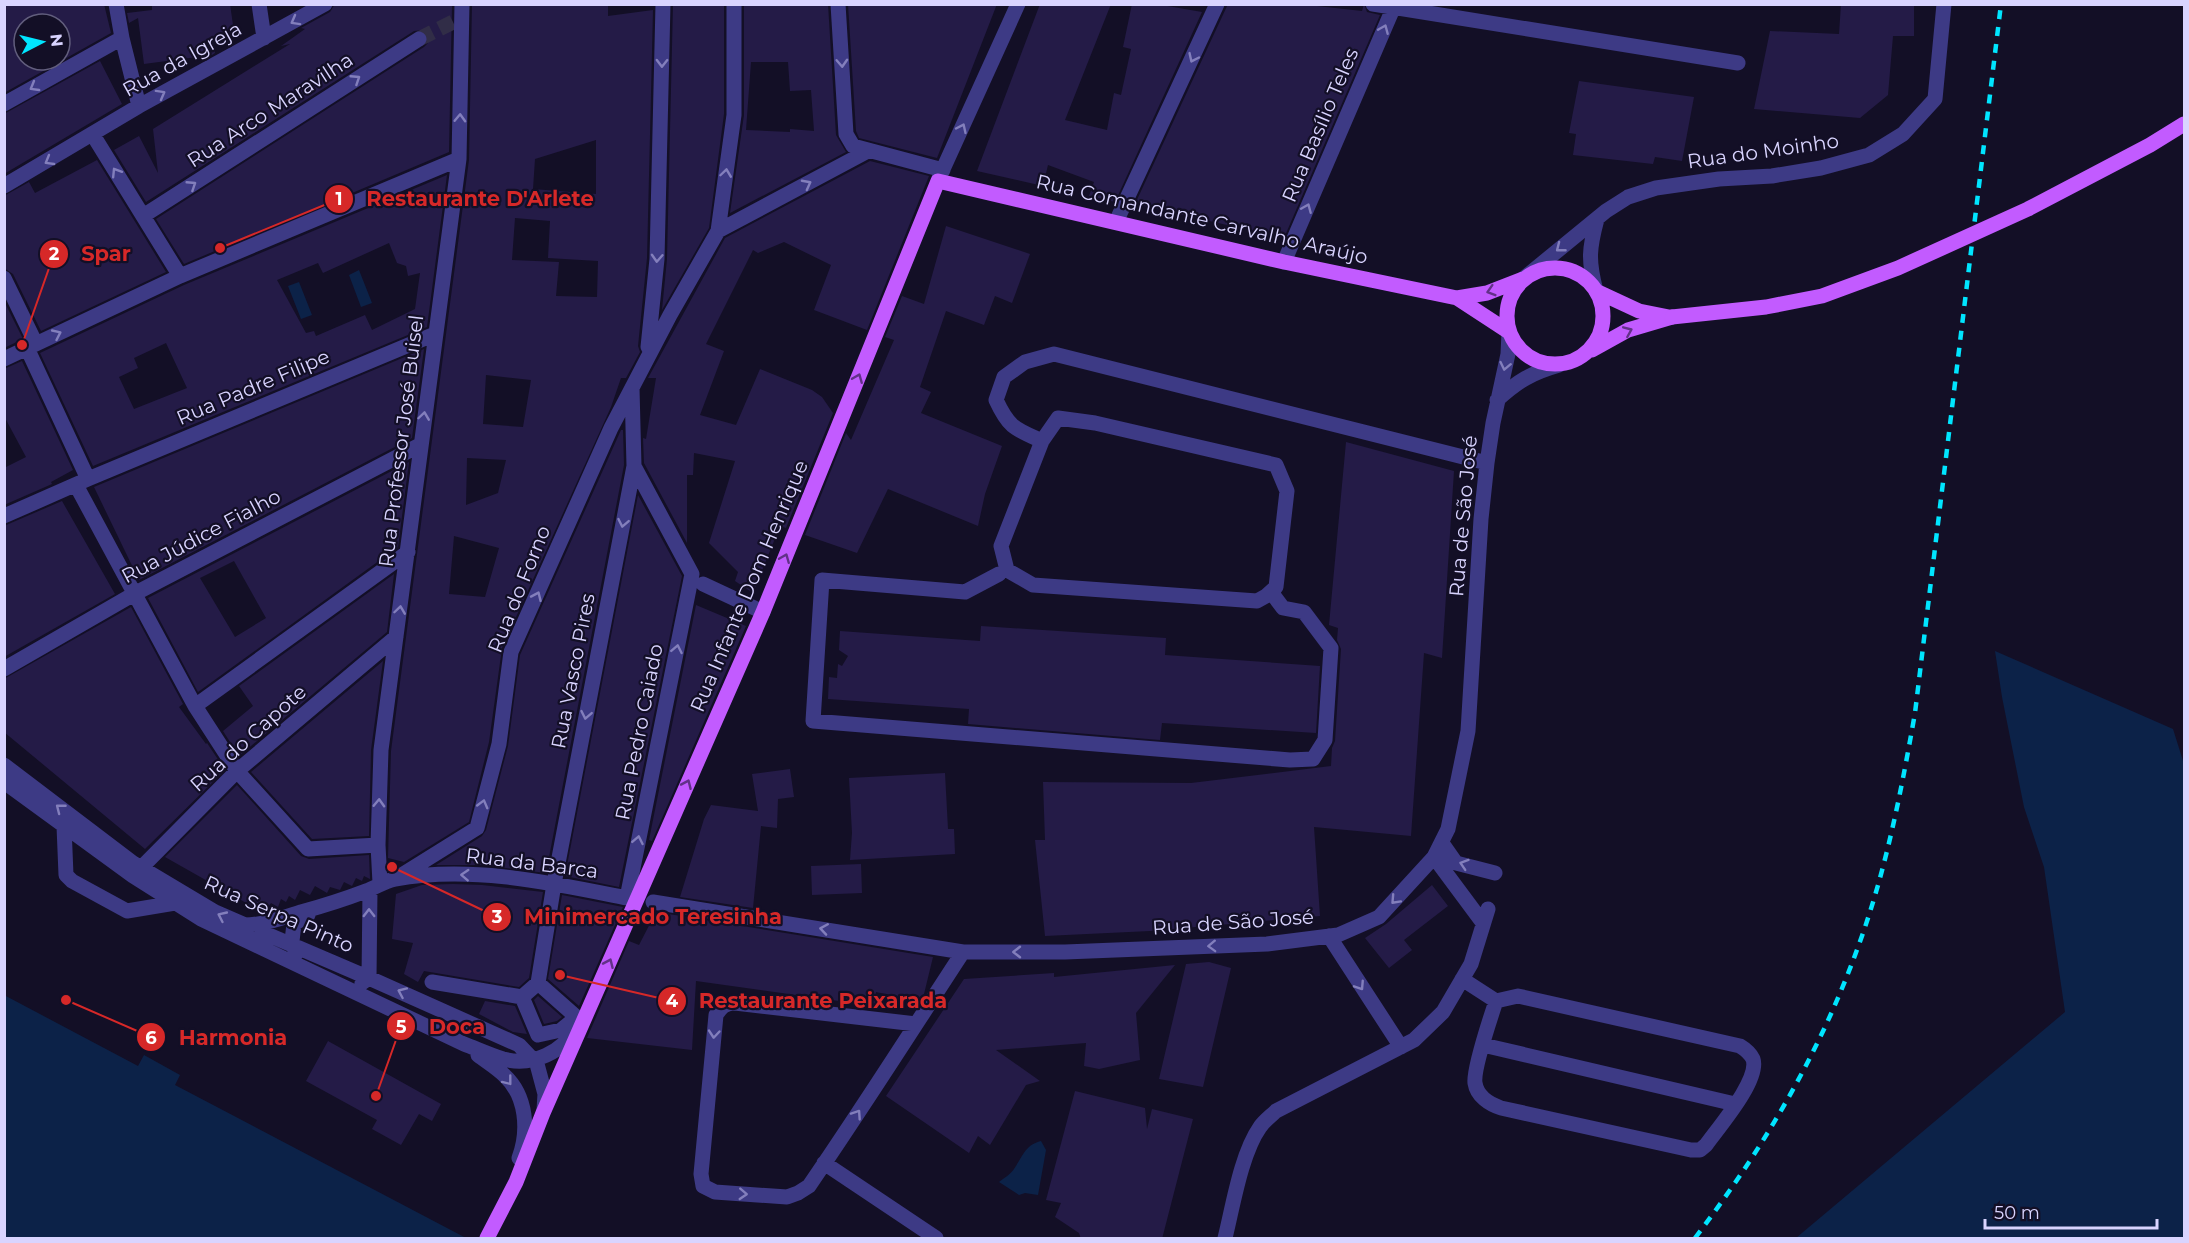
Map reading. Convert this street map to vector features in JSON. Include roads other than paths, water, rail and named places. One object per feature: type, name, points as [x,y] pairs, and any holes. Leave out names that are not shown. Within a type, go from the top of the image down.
[{"type":"main road","points":[[1523,279],[1513,292],[1507,307],[1506,320],[1509,332],[1516,346],[1528,357],[1542,364],[1558,365],[1574,361],[1628,330],[1672,317],[1766,307],[1822,296],[1898,268],[2028,209],[2150,145],[2184,124]]},
{"type":"main road","name":"Rua Comandante Carvalho Araújo","points":[[940,176],[1116,222],[1284,262],[1457,298]]},
{"type":"main road","name":"Rua Infante Dom Henrique","points":[[486,1239],[543,1113],[582,1016],[763,612],[940,176]]},
{"type":"main road","points":[[1457,298],[1486,293],[1538,271],[1554,267],[1570,270],[1585,279],[1596,291],[1639,312],[1672,317]]},
{"type":"main road","points":[[1588,352],[1598,340],[1603,324],[1602,307],[1596,291]]},
{"type":"main road","points":[[1457,298],[1509,332]]},
{"type":"street","points":[[116,4],[122,38],[140,106]]},
{"type":"street","points":[[259,4],[264,38]]},
{"type":"street","name":"Rua da Igreja","points":[[4,186],[140,106],[325,4]]},
{"type":"street","points":[[646,362],[652,324],[657,259],[663,4]]},
{"type":"street","points":[[718,231],[734,116],[734,4]]},
{"type":"street","points":[[838,4],[846,134],[853,146],[940,176]]},
{"type":"street","name":"Rua Infante Dom Henrique","points":[[940,176],[1018,4]]},
{"type":"street","points":[[1116,222],[1217,4]]},
{"type":"street","points":[[1373,4],[1738,63]]},
{"type":"street","name":"Rua do Moinho","points":[[1523,279],[1628,197],[1656,188],[1719,179],[1772,176],[1821,168],[1869,155],[1903,134],[1935,99],[1944,4]]},
{"type":"street","name":"Rua Basílio Teles","points":[[1284,262],[1394,6]]},
{"type":"street","name":"Rua Professor José Buisel","points":[[369,978],[378,845],[381,750],[459,159],[460,14]]},
{"type":"street","points":[[4,105],[122,38]]},
{"type":"street","name":"Rua Arco Maravilha","points":[[143,216],[419,39]]},
{"type":"street","points":[[93,135],[180,276]]},
{"type":"street","points":[[718,231],[868,151]]},
{"type":"street","points":[[4,359],[180,276],[459,159]]},
{"type":"street","points":[[1596,291],[1590,267],[1590,245],[1597,219]]},
{"type":"street","name":"Rua do Forno","points":[[395,879],[477,828],[499,744],[511,652],[611,428],[670,315],[718,231]]},
{"type":"street","points":[[4,278],[82,482],[134,594],[195,706],[237,771],[308,849],[378,845]]},
{"type":"street","name":"Rua de São José","points":[[653,902],[963,952],[1065,952],[1246,945],[1338,935],[1379,917],[1438,850],[1448,829],[1468,731],[1481,519],[1487,463],[1497,400],[1508,354],[1509,332]]},
{"type":"street","name":"Rua Padre Filipe","points":[[4,516],[435,334]]},
{"type":"street","points":[[1042,441],[1018,430],[1005,420],[996,400],[1004,377],[1025,362],[1054,354],[1487,463]]},
{"type":"street","points":[[1497,400],[1514,384],[1533,373],[1558,365]]},
{"type":"street","points":[[632,388],[634,466],[698,579],[763,612]]},
{"type":"street","points":[[1058,418],[1095,423],[1276,465],[1287,491],[1276,587],[1257,601],[1033,585],[1007,570],[1001,546],[1042,441],[1058,418]]},
{"type":"street","name":"Rua Júdice Fialho","points":[[4,669],[134,594],[420,445]]},
{"type":"street","name":"Rua Vasco Pires","points":[[538,983],[554,884],[634,466]]},
{"type":"street","points":[[195,706],[408,552]]},
{"type":"street","points":[[999,574],[965,592],[822,580],[813,721],[1278,759],[1313,759],[1325,740],[1330,648],[1304,612],[1283,608],[1271,592]]},
{"type":"street","name":"Rua Pedro Caiado","points":[[627,898],[698,579]]},
{"type":"street","name":"Rua do Capote","points":[[137,872],[237,771],[396,637]]},
{"type":"street","name":"Rua Serpa Pinto","points":[[4,765],[175,903],[201,919],[464,1044]]},
{"type":"street","name":"Rua Serpa Pinto","points":[[4,782],[64,826],[137,872],[215,912],[494,1033],[519,1046],[532,1060]]},
{"type":"street","points":[[64,826],[66,875],[72,881],[127,912],[175,903]]},
{"type":"street","points":[[1438,850],[1456,863],[1496,873]]},
{"type":"street","points":[[1225,1239],[1251,1141],[1261,1125],[1276,1111],[1414,1040],[1443,1012],[1471,964],[1485,916],[1438,850]]},
{"type":"street","name":"Rua da Barca","points":[[395,879],[441,874],[509,877],[627,898]]},
{"type":"street","points":[[244,925],[258,926],[395,879]]},
{"type":"street","points":[[311,971],[296,956],[291,941],[294,924],[324,905]]},
{"type":"street","points":[[1329,936],[1401,1047]]},
{"type":"street","points":[[916,1024],[735,1003],[727,1003],[720,1008],[716,1015],[701,1174],[703,1186],[715,1192],[787,1197],[809,1186],[824,1162],[916,1024],[963,952]]},
{"type":"street","points":[[335,983],[354,985],[363,983],[369,978]]},
{"type":"street","points":[[1462,979],[1496,1000],[1518,996],[1740,1046],[1747,1050],[1753,1060],[1754,1070],[1735,1104],[1706,1145],[1700,1149],[1691,1150],[1501,1108],[1482,1097],[1475,1083],[1477,1067],[1496,1000]]},
{"type":"street","points":[[432,982],[522,997]]},
{"type":"street","points":[[522,997],[538,983],[582,1016]]},
{"type":"street","points":[[522,997],[538,1035],[561,1030],[582,1016]]},
{"type":"street","points":[[464,1044],[505,1060],[539,1059],[560,1048],[572,1037],[582,1016]]},
{"type":"street","points":[[464,1044],[506,1076],[520,1098],[526,1133],[513,1181]]},
{"type":"street","points":[[1484,1045],[1735,1104]]},
{"type":"street","points":[[532,1060],[537,1064],[545,1094],[543,1113]]},
{"type":"street","points":[[824,1162],[936,1239]]},
{"type":"water","points":[[359,270],[372,303],[361,307],[349,275]]},
{"type":"water","points":[[299,282],[312,315],[301,319],[288,286]]},
{"type":"water","points":[[1995,651],[2173,729],[2184,764],[2184,1238],[1796,1238],[2065,1012],[2044,867],[2024,807]]},
{"type":"water","points":[[4,995],[138,1066],[144,1055],[180,1075],[175,1085],[466,1238],[5,1238]]},
{"type":"water","points":[[1041,1141],[1046,1150],[1038,1195],[1025,1193],[1019,1195],[999,1182],[1013,1171],[1031,1145]]},
{"type":"tunnel","points":[[419,39],[455,21]]},
{"type":"railway","points":[[1695,1238],[1744,1170],[1808,1062],[1858,947],[1885,860],[1915,713],[2001,4]]},
{"type":"place","name":"Restaurante D'Arlete","points":[[220,248]]},
{"type":"place","name":"Spar","points":[[22,345]]},
{"type":"place","name":"Minimercado Teresinha","points":[[392,867]]},
{"type":"place","name":"Restaurante Peixarada","points":[[560,975]]},
{"type":"place","name":"Harmonia","points":[[66,1000]]},
{"type":"place","name":"Doca","points":[[376,1096]]}]
